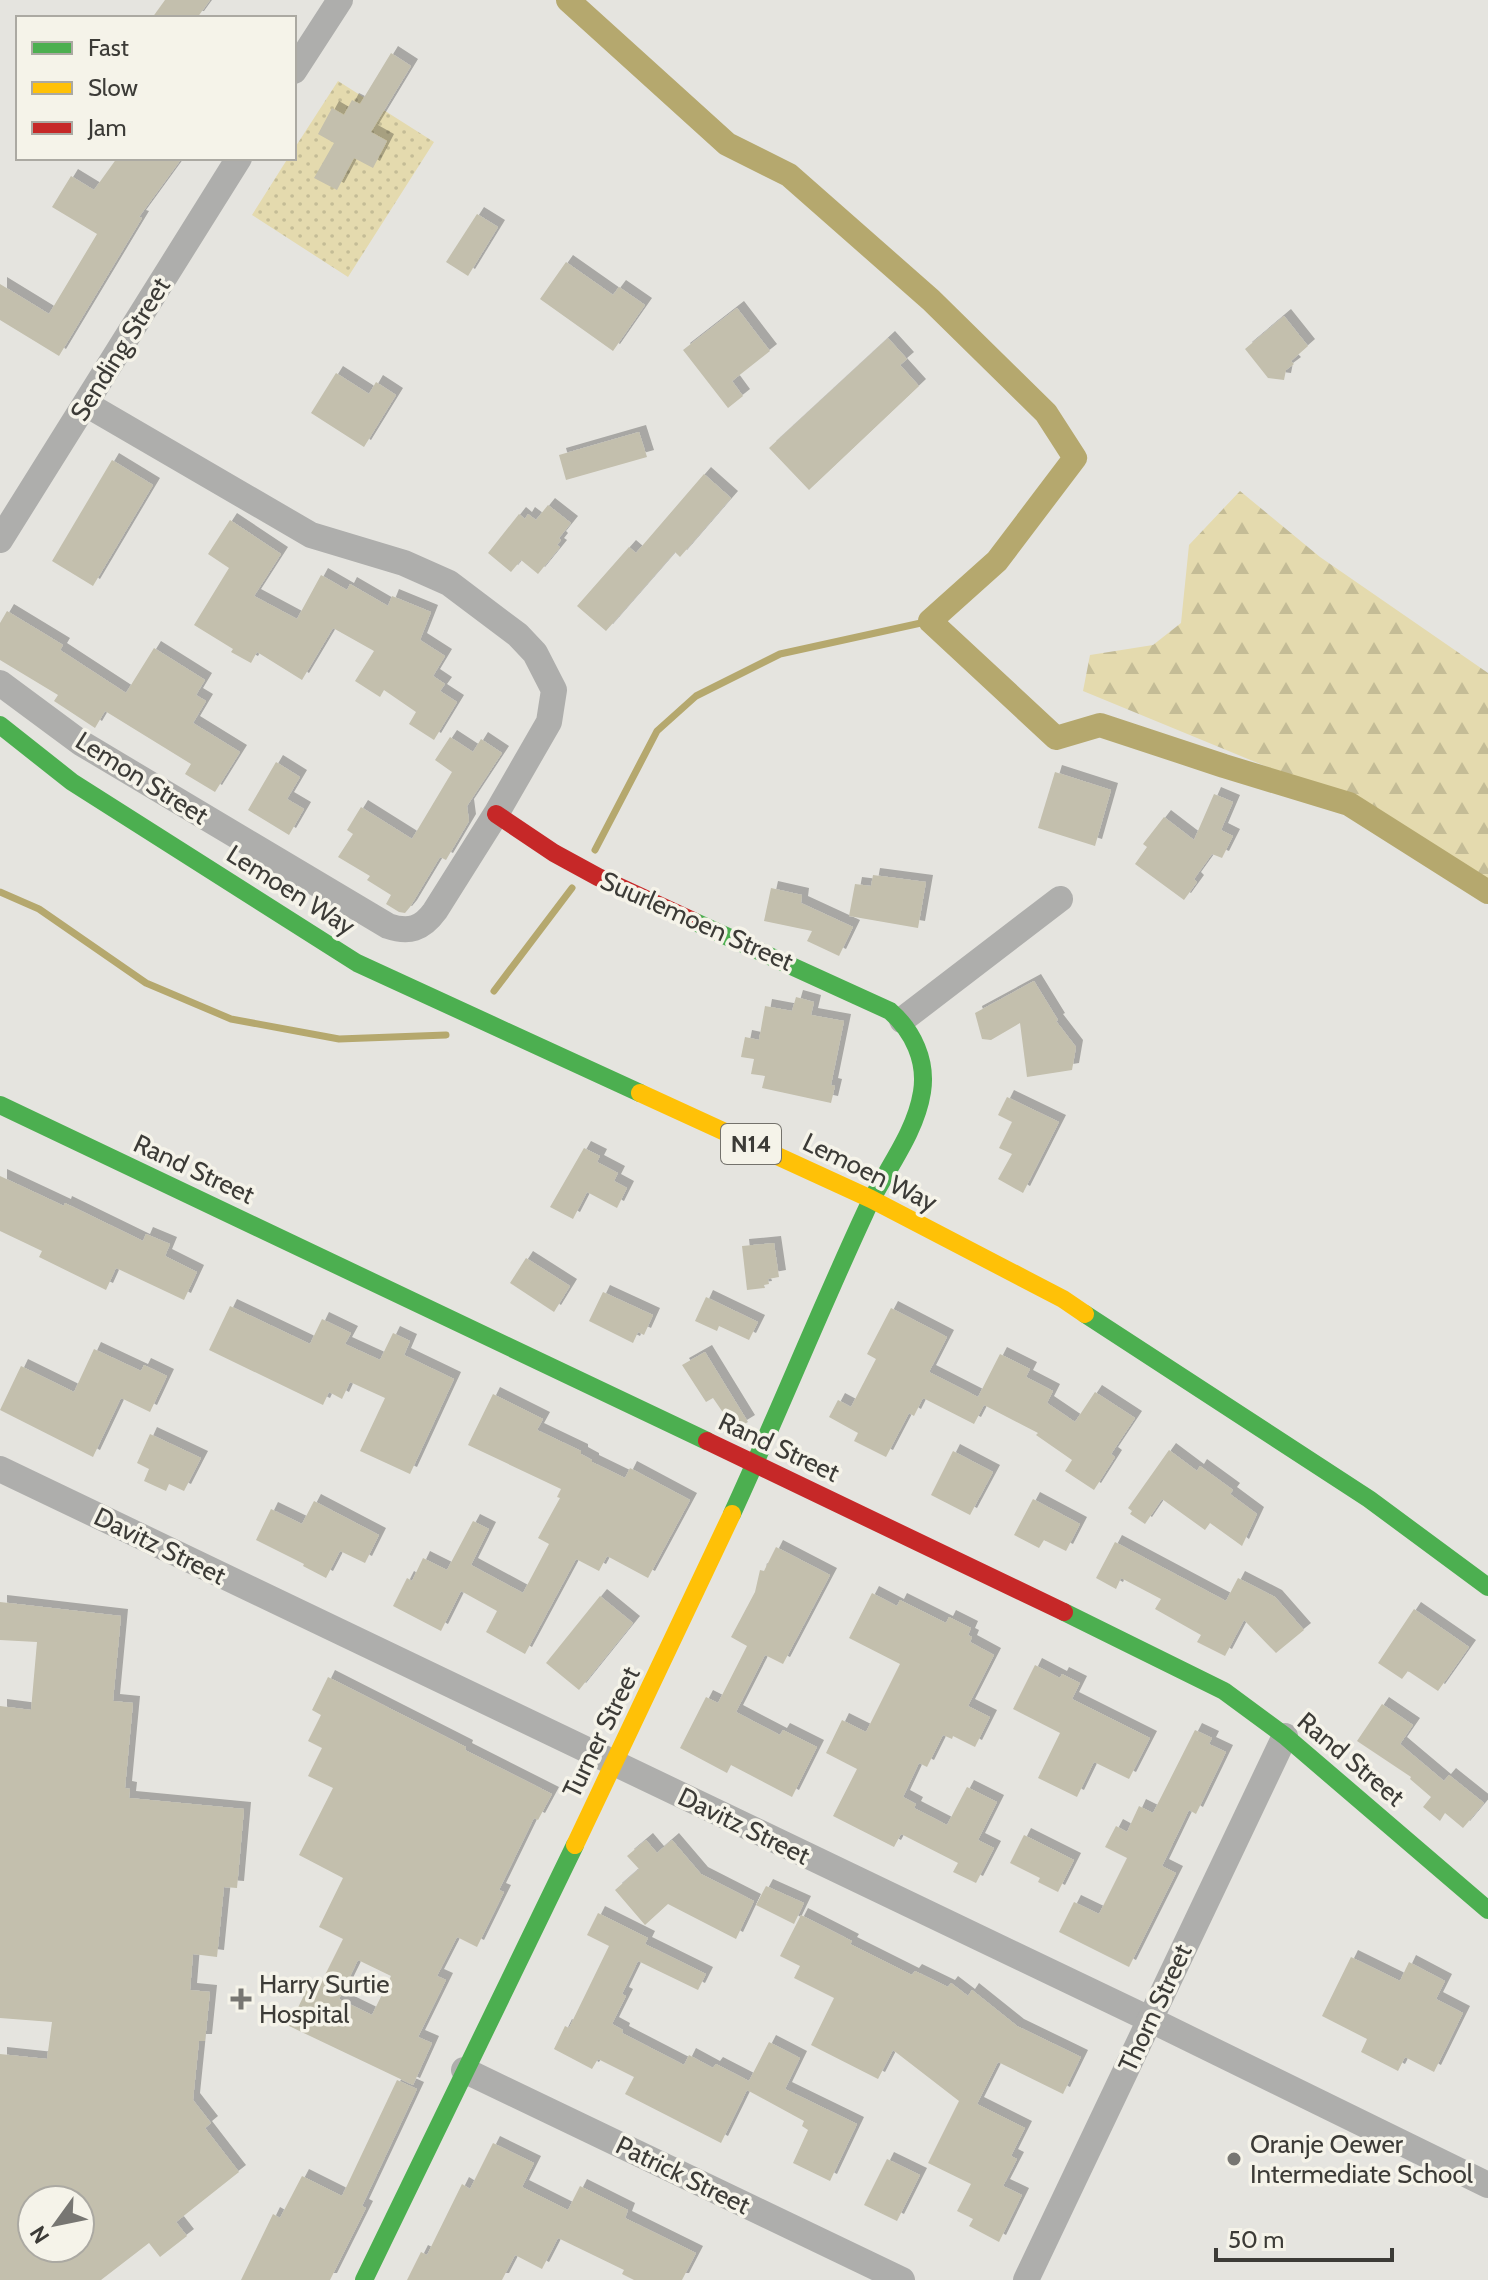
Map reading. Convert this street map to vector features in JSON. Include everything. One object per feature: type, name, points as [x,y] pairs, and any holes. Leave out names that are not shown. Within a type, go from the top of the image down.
[{"type":"main road","name":"Lemoen Way","points":[[0,725],[72,782],[357,963],[871,1199],[1063,1299],[1369,1499],[1488,1587]]},
{"type":"main road","name":"Suurlemoen Street","points":[[496,814],[554,853],[598,877],[875,1002],[902,1020]]},
{"type":"main road","points":[[871,1199],[908,1129],[922,1094],[922,1065],[902,1020]]},
{"type":"main road","name":"Rand Street","points":[[0,1105],[946,1554],[1208,1683],[1285,1736],[1488,1910]]},
{"type":"main road","name":"Turner Street","points":[[364,2280],[616,1764],[756,1465],[871,1199]]},
{"type":"street","points":[[296,68],[340,0]]},
{"type":"street","name":"Sending Street","points":[[0,540],[238,160]]},
{"type":"street","points":[[86,404],[311,535],[404,563],[449,583],[518,635],[545,667],[554,690],[553,708],[546,731],[496,814]]},
{"type":"street","name":"Lemon Street","points":[[0,683],[81,743],[388,926],[404,931],[429,920],[496,814]]},
{"type":"street","points":[[902,1020],[1060,899]]},
{"type":"street","name":"Davitz Street","points":[[0,1469],[1149,2019],[1488,2185]]},
{"type":"street","name":"Thorn Street","points":[[1026,2280],[1285,1736]]},
{"type":"street","name":"Patrick Street","points":[[464,2070],[902,2280]]},
{"type":"green space","points":[[338,81],[434,142],[348,277],[252,215],[287,160],[296,160],[296,146]]},
{"type":"green space","points":[[1240,491],[1320,557],[1488,673],[1488,884],[1333,794],[1083,691],[1090,655],[1153,645],[1181,623],[1189,545]]},
{"type":"building","points":[[165,0],[210,0],[198,16],[153,16]]},
{"type":"building","points":[[391,53],[411,66],[371,132],[387,141],[373,168],[354,158],[337,190],[314,178],[334,143],[318,134],[332,108],[344,115],[352,100],[360,104]]},
{"type":"building","points":[[116,160],[181,160],[139,217],[142,218],[59,356],[0,320],[0,284],[49,314],[97,234],[52,207],[71,176],[94,190]]},
{"type":"building","points":[[477,214],[498,227],[468,276],[446,262]]},
{"type":"building","points":[[566,262],[613,295],[619,287],[645,305],[613,351],[540,299]]},
{"type":"building","points":[[737,308],[770,351],[732,381],[743,396],[728,408],[683,350]]},
{"type":"building","points":[[1284,316],[1308,346],[1291,361],[1294,364],[1286,370],[1284,380],[1268,378],[1245,349]]},
{"type":"building","points":[[888,338],[907,359],[900,365],[919,386],[809,490],[769,448]]},
{"type":"building","points":[[336,373],[369,394],[376,382],[396,395],[364,447],[311,413]]},
{"type":"building","points":[[639,432],[647,457],[566,480],[559,455]]},
{"type":"building","points":[[112,460],[153,485],[93,586],[52,561]]},
{"type":"building","points":[[704,474],[731,498],[680,557],[675,552],[606,631],[577,606],[629,547],[636,553]]},
{"type":"building","points":[[548,505],[571,523],[559,538],[561,540],[557,545],[560,547],[538,574],[521,560],[511,572],[488,553],[519,514],[525,519],[528,514],[536,520]]},
{"type":"building","points":[[230,520],[281,554],[254,596],[297,619],[321,575],[347,590],[350,584],[388,606],[392,596],[431,612],[420,640],[445,656],[433,676],[445,684],[440,691],[457,702],[434,740],[409,724],[416,712],[384,690],[380,697],[355,681],[374,651],[333,628],[302,680],[257,652],[251,663],[194,625],[229,568],[208,554]]},
{"type":"building","points":[[7,611],[63,645],[60,650],[126,693],[154,648],[205,680],[196,695],[206,701],[193,723],[240,752],[215,792],[185,774],[191,764],[105,711],[95,728],[54,701],[58,695],[0,660],[0,623]]},
{"type":"building","points":[[450,737],[473,752],[481,739],[502,753],[467,806],[469,821],[446,860],[440,857],[410,907],[405,913],[399,912],[386,904],[391,895],[367,880],[370,876],[338,857],[353,834],[347,830],[361,807],[412,839],[452,772],[435,760]]},
{"type":"building","points":[[276,762],[300,777],[287,799],[304,809],[289,835],[248,810]]},
{"type":"building","points":[[1055,772],[1111,790],[1095,846],[1038,828]]},
{"type":"building","points":[[1214,794],[1233,802],[1221,830],[1233,836],[1222,858],[1212,854],[1184,900],[1135,864],[1147,847],[1143,844],[1164,817],[1194,840]]},
{"type":"building","points":[[873,875],[926,882],[918,928],[849,916],[855,884],[871,886]]},
{"type":"building","points":[[771,888],[802,895],[801,903],[853,927],[839,956],[807,941],[812,931],[764,921]]},
{"type":"building","points":[[1034,981],[1056,1021],[1076,1047],[1072,1070],[1027,1077],[1020,1023],[991,1040],[982,1039],[975,1013]]},
{"type":"building","points":[[796,997],[814,1002],[811,1015],[844,1021],[831,1085],[835,1086],[831,1103],[762,1088],[765,1076],[751,1074],[754,1059],[741,1057],[745,1037],[759,1040],[765,1006],[792,1011]]},
{"type":"building","points":[[1007,1097],[1059,1122],[1023,1193],[998,1179],[1012,1154],[999,1148],[1012,1122],[998,1115]]},
{"type":"building","points":[[584,1148],[600,1156],[597,1162],[618,1173],[614,1181],[627,1188],[617,1208],[587,1192],[573,1219],[550,1207]]},
{"type":"building","points":[[0,1176],[143,1241],[146,1234],[170,1244],[165,1256],[197,1272],[184,1300],[116,1268],[106,1290],[39,1257],[42,1251],[0,1231]]},
{"type":"building","points":[[774,1243],[779,1277],[768,1279],[769,1284],[764,1285],[765,1288],[747,1290],[742,1246]]},
{"type":"building","points":[[526,1258],[570,1286],[554,1312],[510,1283]]},
{"type":"building","points":[[603,1292],[653,1315],[644,1335],[638,1332],[633,1343],[589,1321]]},
{"type":"building","points":[[706,1297],[758,1322],[749,1340],[719,1326],[717,1331],[695,1321]]},
{"type":"building","points":[[230,1306],[310,1344],[322,1319],[351,1333],[345,1344],[380,1360],[393,1333],[410,1341],[404,1355],[454,1379],[410,1474],[360,1451],[385,1398],[350,1382],[342,1399],[329,1392],[323,1405],[209,1350]]},
{"type":"building","points":[[891,1308],[947,1337],[929,1372],[978,1397],[1000,1354],[1030,1369],[1026,1377],[1053,1391],[1047,1403],[1075,1422],[1095,1392],[1135,1418],[1111,1454],[1115,1457],[1094,1490],[1065,1471],[1072,1460],[1036,1435],[1038,1433],[984,1405],[974,1424],[923,1398],[914,1416],[909,1413],[886,1457],[854,1441],[858,1433],[829,1417],[838,1400],[851,1407],[876,1359],[867,1354]]},
{"type":"building","points":[[94,1349],[141,1371],[144,1365],[167,1376],[150,1412],[121,1398],[93,1457],[0,1410],[21,1366],[74,1392]]},
{"type":"building","points":[[705,1352],[748,1422],[735,1430],[713,1398],[706,1402],[682,1365]]},
{"type":"building","points":[[493,1394],[543,1419],[537,1430],[581,1451],[592,1462],[625,1478],[630,1468],[690,1500],[648,1578],[607,1556],[599,1571],[576,1559],[525,1654],[486,1632],[497,1611],[461,1591],[441,1631],[393,1606],[407,1578],[412,1581],[423,1558],[447,1570],[473,1521],[489,1529],[471,1565],[523,1593],[549,1544],[538,1538],[560,1498],[557,1497],[561,1489],[468,1445]]},
{"type":"building","points":[[150,1434],[201,1458],[184,1491],[169,1484],[166,1491],[144,1481],[149,1469],[137,1463]]},
{"type":"building","points":[[1169,1450],[1197,1471],[1200,1466],[1233,1490],[1230,1494],[1257,1514],[1242,1546],[1210,1523],[1205,1530],[1162,1499],[1145,1524],[1130,1514],[1132,1511],[1128,1508]]},
{"type":"building","points":[[953,1451],[993,1472],[970,1515],[931,1495]]},
{"type":"building","points":[[1033,1499],[1080,1524],[1066,1551],[1044,1540],[1039,1548],[1014,1535]]},
{"type":"building","points":[[314,1501],[379,1535],[365,1563],[340,1551],[326,1578],[256,1540],[271,1509],[302,1524]]},
{"type":"building","points":[[1115,1542],[1226,1601],[1238,1578],[1275,1597],[1304,1630],[1276,1653],[1244,1620],[1225,1656],[1197,1642],[1201,1635],[1155,1609],[1161,1599],[1121,1578],[1116,1589],[1096,1578]]},
{"type":"building","points":[[776,1547],[830,1575],[783,1664],[765,1655],[736,1712],[780,1735],[783,1730],[817,1747],[792,1797],[731,1765],[727,1773],[680,1748],[706,1697],[718,1703],[747,1646],[731,1637],[755,1592],[760,1570],[764,1571]]},
{"type":"building","points":[[872,1593],[897,1606],[900,1600],[946,1623],[949,1617],[971,1628],[968,1635],[972,1637],[970,1642],[994,1655],[968,1706],[990,1717],[975,1747],[953,1736],[952,1739],[943,1735],[927,1767],[919,1763],[903,1797],[916,1804],[914,1808],[947,1825],[967,1787],[997,1802],[978,1840],[994,1848],[976,1883],[953,1872],[958,1863],[901,1834],[894,1847],[833,1816],[857,1769],[826,1753],[842,1720],[866,1732],[900,1664],[849,1638]]},
{"type":"building","points":[[600,1596],[633,1623],[579,1690],[546,1663]]},
{"type":"building","points":[[0,1602],[121,1616],[113,1701],[133,1703],[125,1788],[130,1789],[129,1798],[244,1809],[237,1888],[224,1887],[217,1957],[193,1954],[190,1990],[210,1992],[205,2041],[199,2041],[193,2100],[211,2123],[205,2128],[239,2172],[176,2222],[187,2236],[160,2257],[149,2243],[101,2280],[0,2280],[0,2054],[47,2059],[52,2022],[0,2018],[0,1706],[31,1710],[37,1642],[0,1640]]},
{"type":"building","points":[[1414,1609],[1469,1647],[1438,1691],[1408,1671],[1402,1679],[1378,1663]]},
{"type":"building","points":[[1035,1665],[1060,1678],[1062,1674],[1080,1683],[1072,1699],[1150,1738],[1129,1779],[1094,1762],[1077,1797],[1038,1778],[1060,1733],[1013,1709]]},
{"type":"building","points":[[328,1677],[552,1794],[538,1820],[534,1818],[499,1890],[504,1892],[477,1947],[457,1937],[437,1976],[446,1980],[418,2037],[432,2043],[413,2085],[289,2026],[309,1985],[318,1989],[343,1939],[319,1927],[343,1878],[299,1855],[333,1788],[308,1776],[322,1748],[308,1741],[321,1715],[312,1710]],"holes":[[[358,1960],[391,1976],[372,2015],[339,1999]]]},
{"type":"building","points":[[1382,1704],[1413,1725],[1400,1744],[1444,1781],[1449,1775],[1484,1803],[1463,1828],[1445,1813],[1440,1821],[1423,1807],[1431,1797],[1411,1777],[1357,1741]]},
{"type":"building","points":[[1195,1730],[1212,1738],[1209,1744],[1226,1752],[1196,1814],[1189,1810],[1162,1866],[1176,1873],[1129,1967],[1059,1932],[1074,1902],[1099,1914],[1127,1858],[1105,1847],[1116,1826],[1127,1832],[1139,1806],[1153,1813]]},
{"type":"building","points":[[1024,1835],[1074,1860],[1058,1892],[1038,1882],[1040,1878],[1010,1863]]},
{"type":"building","points":[[646,1840],[657,1853],[672,1840],[701,1874],[754,1901],[736,1939],[668,1904],[645,1925],[615,1890],[639,1869],[627,1856]]},
{"type":"building","points":[[766,1886],[804,1903],[794,1924],[756,1905]]},
{"type":"building","points":[[598,1913],[648,1938],[645,1944],[706,1974],[698,1990],[638,1961],[612,2024],[623,2030],[622,2033],[684,2065],[689,2055],[713,2068],[716,2064],[749,2081],[769,2042],[800,2058],[785,2089],[857,2124],[830,2181],[793,2163],[808,2130],[802,2126],[804,2121],[747,2090],[721,2143],[625,2094],[634,2077],[598,2059],[592,2069],[554,2049],[565,2026],[569,2028],[609,1946],[587,1935]]},
{"type":"building","points":[[801,1915],[912,1975],[915,1971],[948,1987],[951,1983],[968,1996],[972,1990],[1017,2026],[1081,2057],[1063,2094],[998,2062],[977,2104],[1025,2128],[1011,2156],[1017,2159],[1003,2186],[1022,2195],[999,2242],[969,2226],[973,2219],[957,2211],[971,2184],[928,2163],[959,2101],[893,2050],[878,2079],[811,2045],[834,1998],[794,1978],[800,1966],[780,1956]]},
{"type":"building","points":[[1351,1957],[1400,1981],[1409,1962],[1445,1981],[1436,1999],[1463,2013],[1434,2072],[1405,2057],[1398,2071],[1361,2052],[1367,2039],[1322,2016]]},
{"type":"building","points":[[397,2080],[417,2089],[362,2206],[366,2208],[330,2280],[241,2280],[273,2214],[280,2218],[302,2176],[342,2196]]},
{"type":"building","points":[[493,2143],[534,2163],[522,2187],[568,2210],[580,2186],[628,2210],[625,2218],[696,2253],[682,2280],[634,2280],[622,2274],[624,2270],[558,2238],[542,2269],[515,2255],[502,2280],[407,2280],[421,2252],[427,2255],[462,2184],[470,2189]]},
{"type":"building","points":[[887,2159],[920,2175],[897,2221],[864,2205]]},
{"type":"waterway","points":[[568,0],[727,144],[789,175],[931,300],[1046,413],[1075,458],[997,561],[930,621],[1056,738],[1100,725],[1349,804],[1488,892]]},
{"type":"waterway","points":[[595,850],[657,731],[696,696],[780,654],[930,621]]},
{"type":"waterway","points":[[494,991],[572,888]]},
{"type":"waterway","points":[[0,892],[39,909],[146,983],[231,1019],[339,1039],[446,1035]]},
{"type":"traffic: fast","points":[[0,725],[72,782],[357,963],[640,1093]]},
{"type":"traffic: fast","points":[[693,921],[890,1011],[912,1037],[920,1058],[923,1080],[913,1124],[865,1213],[732,1514]]},
{"type":"traffic: fast","points":[[0,1105],[707,1441]]},
{"type":"traffic: fast","points":[[1085,1314],[1369,1499],[1488,1587]]},
{"type":"traffic: fast","points":[[1064,1612],[1224,1691],[1285,1736],[1488,1910]]},
{"type":"traffic: fast","points":[[364,2280],[575,1845]]},
{"type":"traffic: slow","points":[[640,1093],[871,1199],[1063,1299],[1085,1314]]},
{"type":"traffic: slow","points":[[575,1845],[732,1514]]},
{"type":"traffic: jam","points":[[496,814],[554,853],[598,877],[693,921]]},
{"type":"traffic: jam","points":[[707,1441],[1064,1612]]},
{"type":"place","name":"Harry Surtie Hospital","points":[[241,1999]]},
{"type":"place","name":"Oranje Oewer Intermediate School","points":[[1234,2159]]}]
